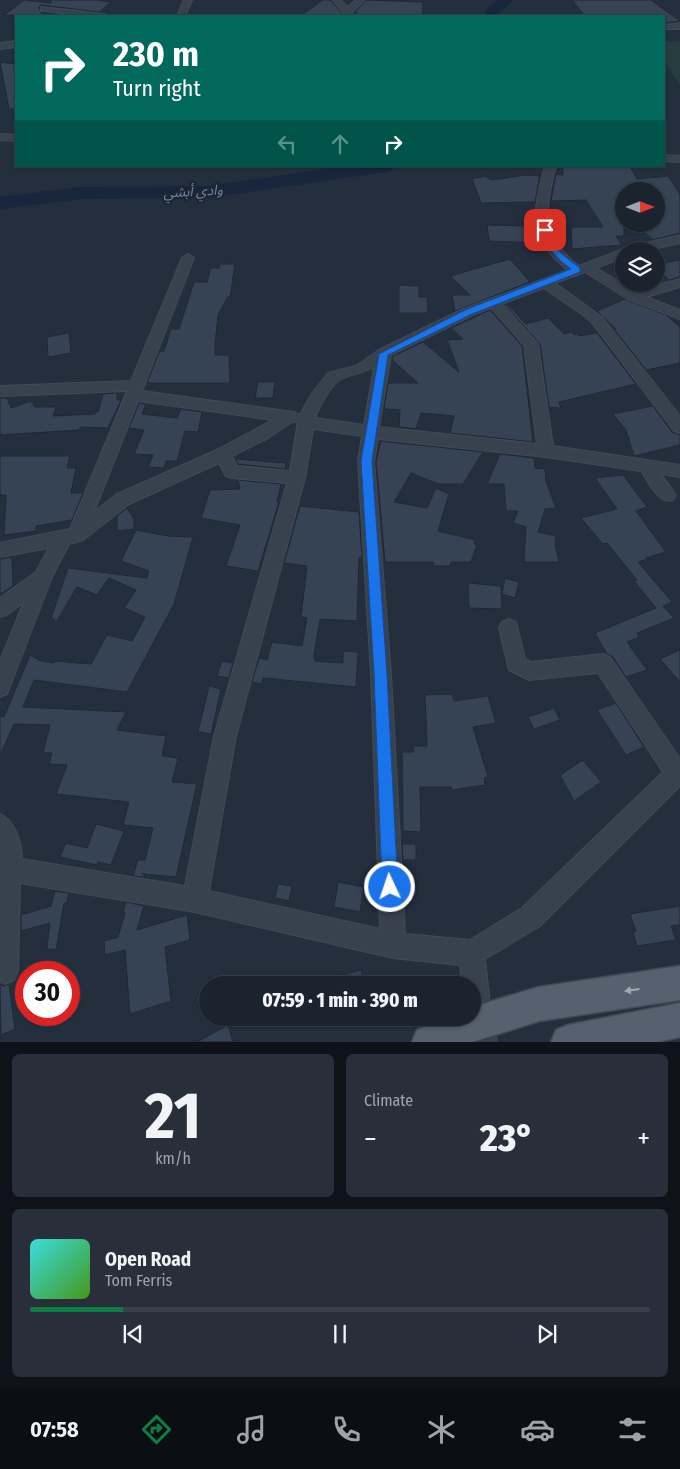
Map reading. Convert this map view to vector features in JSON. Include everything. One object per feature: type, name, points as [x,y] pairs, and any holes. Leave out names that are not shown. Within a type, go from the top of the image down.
[{"type":"main road","points":[[429,1042],[481,1032],[540,1004],[680,982]]},
{"type":"main road","points":[[568,1042],[680,1020]]},
{"type":"street","points":[[182,15],[188,0]]},
{"type":"street","points":[[337,0],[349,14],[361,0]]},
{"type":"street","points":[[38,15],[55,2]]},
{"type":"street","points":[[44,9],[95,15]]},
{"type":"street","points":[[665,27],[680,26]]},
{"type":"street","points":[[8,45],[14,34]]},
{"type":"street","points":[[0,137],[15,138]]},
{"type":"street","points":[[665,158],[680,158]]},
{"type":"street","points":[[551,167],[540,217],[550,244],[558,255],[633,296],[680,315]]},
{"type":"street","points":[[665,242],[680,238]]},
{"type":"street","points":[[0,550],[69,537],[123,499],[223,454],[262,434],[301,419],[333,377],[361,369],[384,354],[493,302],[615,256]]},
{"type":"street","points":[[0,686],[43,577],[69,537],[135,391],[188,258]]},
{"type":"street","points":[[546,283],[591,314],[598,321],[634,364],[680,427]]},
{"type":"street","points":[[633,296],[680,283]]},
{"type":"street","points":[[493,302],[531,344],[546,451]]},
{"type":"street","points":[[384,354],[366,461],[381,674],[393,945]]},
{"type":"street","points":[[0,391],[46,388],[135,391],[370,432],[546,451],[680,470]]},
{"type":"street","points":[[195,900],[225,736],[297,478],[301,419]]},
{"type":"street","points":[[223,454],[232,472],[297,478]]},
{"type":"street","points":[[646,466],[667,495]]},
{"type":"street","points":[[0,609],[43,577]]},
{"type":"street","points":[[4,869],[195,900],[393,945],[472,953],[531,917],[678,772],[603,663],[529,671],[516,664],[509,628]]},
{"type":"street","points":[[0,826],[8,839],[12,858],[4,869],[5,972]]},
{"type":"street","points":[[472,953],[481,1032]]},
{"type":"green space","points":[[680,41],[680,84],[665,62],[665,42]]},
{"type":"building","points":[[24,0],[51,3],[51,0],[111,2],[99,12],[41,5],[39,7],[41,13],[62,15],[4,15]]},
{"type":"building","points":[[323,0],[331,0],[345,15],[301,15]]},
{"type":"building","points":[[367,0],[423,2],[422,15],[356,15],[355,12]]},
{"type":"building","points":[[572,0],[651,0],[680,21],[665,23],[665,15],[584,15]]},
{"type":"building","points":[[0,62],[15,64],[15,109],[9,109]]},
{"type":"building","points":[[563,167],[631,167],[637,179],[668,176],[680,194],[680,233],[653,240],[644,232],[665,232],[665,182],[615,182],[615,232],[624,232],[624,236],[616,236],[620,242],[615,242],[615,246],[572,249],[571,227],[603,227],[586,200],[551,201],[556,174],[563,175]]},
{"type":"building","points":[[540,174],[535,202],[481,203],[472,179],[486,176],[491,180],[526,175],[539,176]]},
{"type":"building","points":[[487,225],[534,226],[541,243],[489,241]]},
{"type":"building","points":[[510,259],[530,282],[455,311],[452,295],[470,295],[450,276]]},
{"type":"building","points":[[680,260],[680,277],[669,280],[665,276],[665,262]]},
{"type":"building","points":[[220,264],[235,264],[230,297],[228,297],[218,315],[215,344],[215,355],[229,355],[230,383],[147,383],[159,352],[164,351],[171,329],[179,329],[194,282],[207,282],[211,268],[219,268]]},
{"type":"building","points":[[399,285],[419,286],[419,297],[427,297],[428,313],[399,313]]},
{"type":"building","points":[[625,299],[666,315],[680,327],[680,363],[646,370],[614,329],[616,329],[597,311]]},
{"type":"building","points":[[507,304],[526,324],[548,318],[564,334],[571,332],[579,336],[597,333],[636,384],[559,402],[561,408],[549,407],[540,344],[505,305]]},
{"type":"building","points":[[490,310],[522,346],[533,442],[450,433],[454,416],[421,413],[416,429],[399,427],[400,410],[384,409],[388,383],[418,383],[392,360],[393,356],[423,342],[459,372],[447,340],[463,339],[451,328]]},
{"type":"building","points":[[69,333],[71,353],[48,357],[47,337]]},
{"type":"building","points":[[258,382],[275,382],[273,398],[255,398]]},
{"type":"building","points":[[117,393],[117,400],[121,400],[108,428],[80,427],[80,430],[0,435],[0,398],[7,398],[11,408],[31,401],[35,407],[56,407],[53,416],[95,414],[95,412],[98,412],[103,394]]},
{"type":"building","points":[[139,403],[146,404],[142,414],[177,418],[181,409],[202,412],[198,432],[185,431],[177,461],[166,461],[164,468],[148,467],[153,455],[134,454],[144,430],[129,428]]},
{"type":"building","points":[[653,406],[672,432],[680,435],[680,445],[634,456],[626,430],[613,414]]},
{"type":"building","points":[[381,441],[483,452],[463,484],[438,484],[411,473],[394,502],[427,508],[436,488],[449,494],[438,531],[475,540],[474,544],[477,545],[471,562],[451,562],[450,566],[433,566],[433,562],[385,562],[376,461]]},
{"type":"building","points":[[500,454],[534,458],[535,468],[545,469],[546,481],[556,508],[545,509],[538,532],[556,536],[555,543],[559,562],[524,562],[526,527],[513,523],[518,511],[506,511],[504,484],[487,484]]},
{"type":"building","points":[[0,456],[70,456],[67,468],[76,468],[71,493],[83,493],[72,520],[36,526],[36,531],[4,535],[6,495],[0,495]]},
{"type":"building","points":[[236,459],[286,463],[285,469],[238,464]]},
{"type":"building","points":[[623,475],[647,507],[636,511],[666,552],[638,562],[672,602],[663,606],[674,618],[637,633],[639,637],[627,642],[647,670],[626,677],[612,656],[607,654],[595,633],[656,608],[634,581],[637,580],[607,543],[603,544],[581,518],[617,509],[595,478]]},
{"type":"building","points":[[238,480],[281,484],[277,502],[279,502],[258,571],[226,566],[240,525],[201,518],[210,490],[240,489]]},
{"type":"building","points":[[300,506],[359,512],[362,558],[359,557],[357,621],[320,619],[314,655],[315,661],[343,663],[343,651],[358,652],[356,687],[263,678],[262,684],[252,682],[259,658],[267,660],[272,642],[302,646],[307,618],[301,617],[307,566],[284,563]]},
{"type":"building","points":[[127,508],[134,519],[134,529],[117,531],[117,516]]},
{"type":"building","points":[[136,530],[168,536],[193,537],[174,604],[127,692],[34,680],[23,707],[126,712],[117,730],[166,736],[162,756],[178,758],[172,782],[197,784],[176,877],[145,874],[144,877],[133,876],[138,860],[145,860],[153,828],[123,825],[129,802],[56,794],[67,765],[49,764],[52,753],[43,753],[50,725],[14,724],[0,756],[0,716],[4,717],[30,655],[41,661],[54,663],[55,661],[91,664],[107,635],[132,641],[145,617],[124,608],[136,590],[109,578],[97,595],[77,587],[57,621],[51,618],[68,568],[147,578],[149,571],[121,561]]},
{"type":"building","points":[[12,557],[13,586],[0,594],[0,559]]},
{"type":"building","points":[[505,578],[519,582],[515,598],[502,594]]},
{"type":"building","points":[[468,583],[501,586],[502,609],[469,608]]},
{"type":"building","points":[[680,650],[680,682],[660,659]]},
{"type":"building","points":[[222,661],[233,663],[229,678],[217,676]]},
{"type":"building","points":[[209,686],[221,689],[211,734],[198,732]]},
{"type":"building","points":[[452,694],[454,701],[488,696],[496,723],[473,727],[488,777],[484,778],[485,785],[452,790],[451,787],[420,787],[421,832],[403,831],[402,752],[414,752],[413,746],[427,746],[425,695]]},
{"type":"building","points":[[616,703],[644,747],[626,755],[597,710]]},
{"type":"building","points":[[554,708],[560,720],[534,729],[528,717]]},
{"type":"building","points":[[583,760],[601,782],[574,801],[560,775]]},
{"type":"building","points":[[96,824],[124,831],[111,865],[98,862],[97,865],[60,857],[66,843],[87,848]]},
{"type":"building","points":[[402,844],[416,844],[416,860],[403,860]]},
{"type":"building","points":[[338,882],[364,887],[360,912],[334,907]]},
{"type":"building","points":[[278,884],[292,886],[289,901],[275,898]]},
{"type":"building","points":[[55,891],[69,893],[66,904],[64,903],[56,950],[47,949],[50,923],[21,931],[21,915],[51,906]]},
{"type":"building","points":[[126,902],[144,906],[137,930],[187,915],[190,940],[165,947],[171,1001],[130,1014],[125,950],[105,955],[104,941],[118,937]]},
{"type":"building","points":[[680,906],[680,925],[671,926],[676,940],[637,946],[633,932],[636,931],[630,914]]},
{"type":"building","points":[[361,970],[362,976],[339,976]]},
{"type":"building","points":[[0,984],[4,986],[9,984],[15,1029],[1,1035]]},
{"type":"building","points":[[228,1026],[233,1042],[197,1042]]},
{"type":"waterway","name":"وادي أبشي","points":[[491,15],[493,10],[507,0]]},
{"type":"waterway","name":"وادي أبشي","points":[[0,203],[81,193],[208,192],[378,167]]},
{"type":"route","points":[[390,887],[381,674],[366,461],[384,354],[468,312],[577,270],[558,255],[550,244],[545,230]]}]
